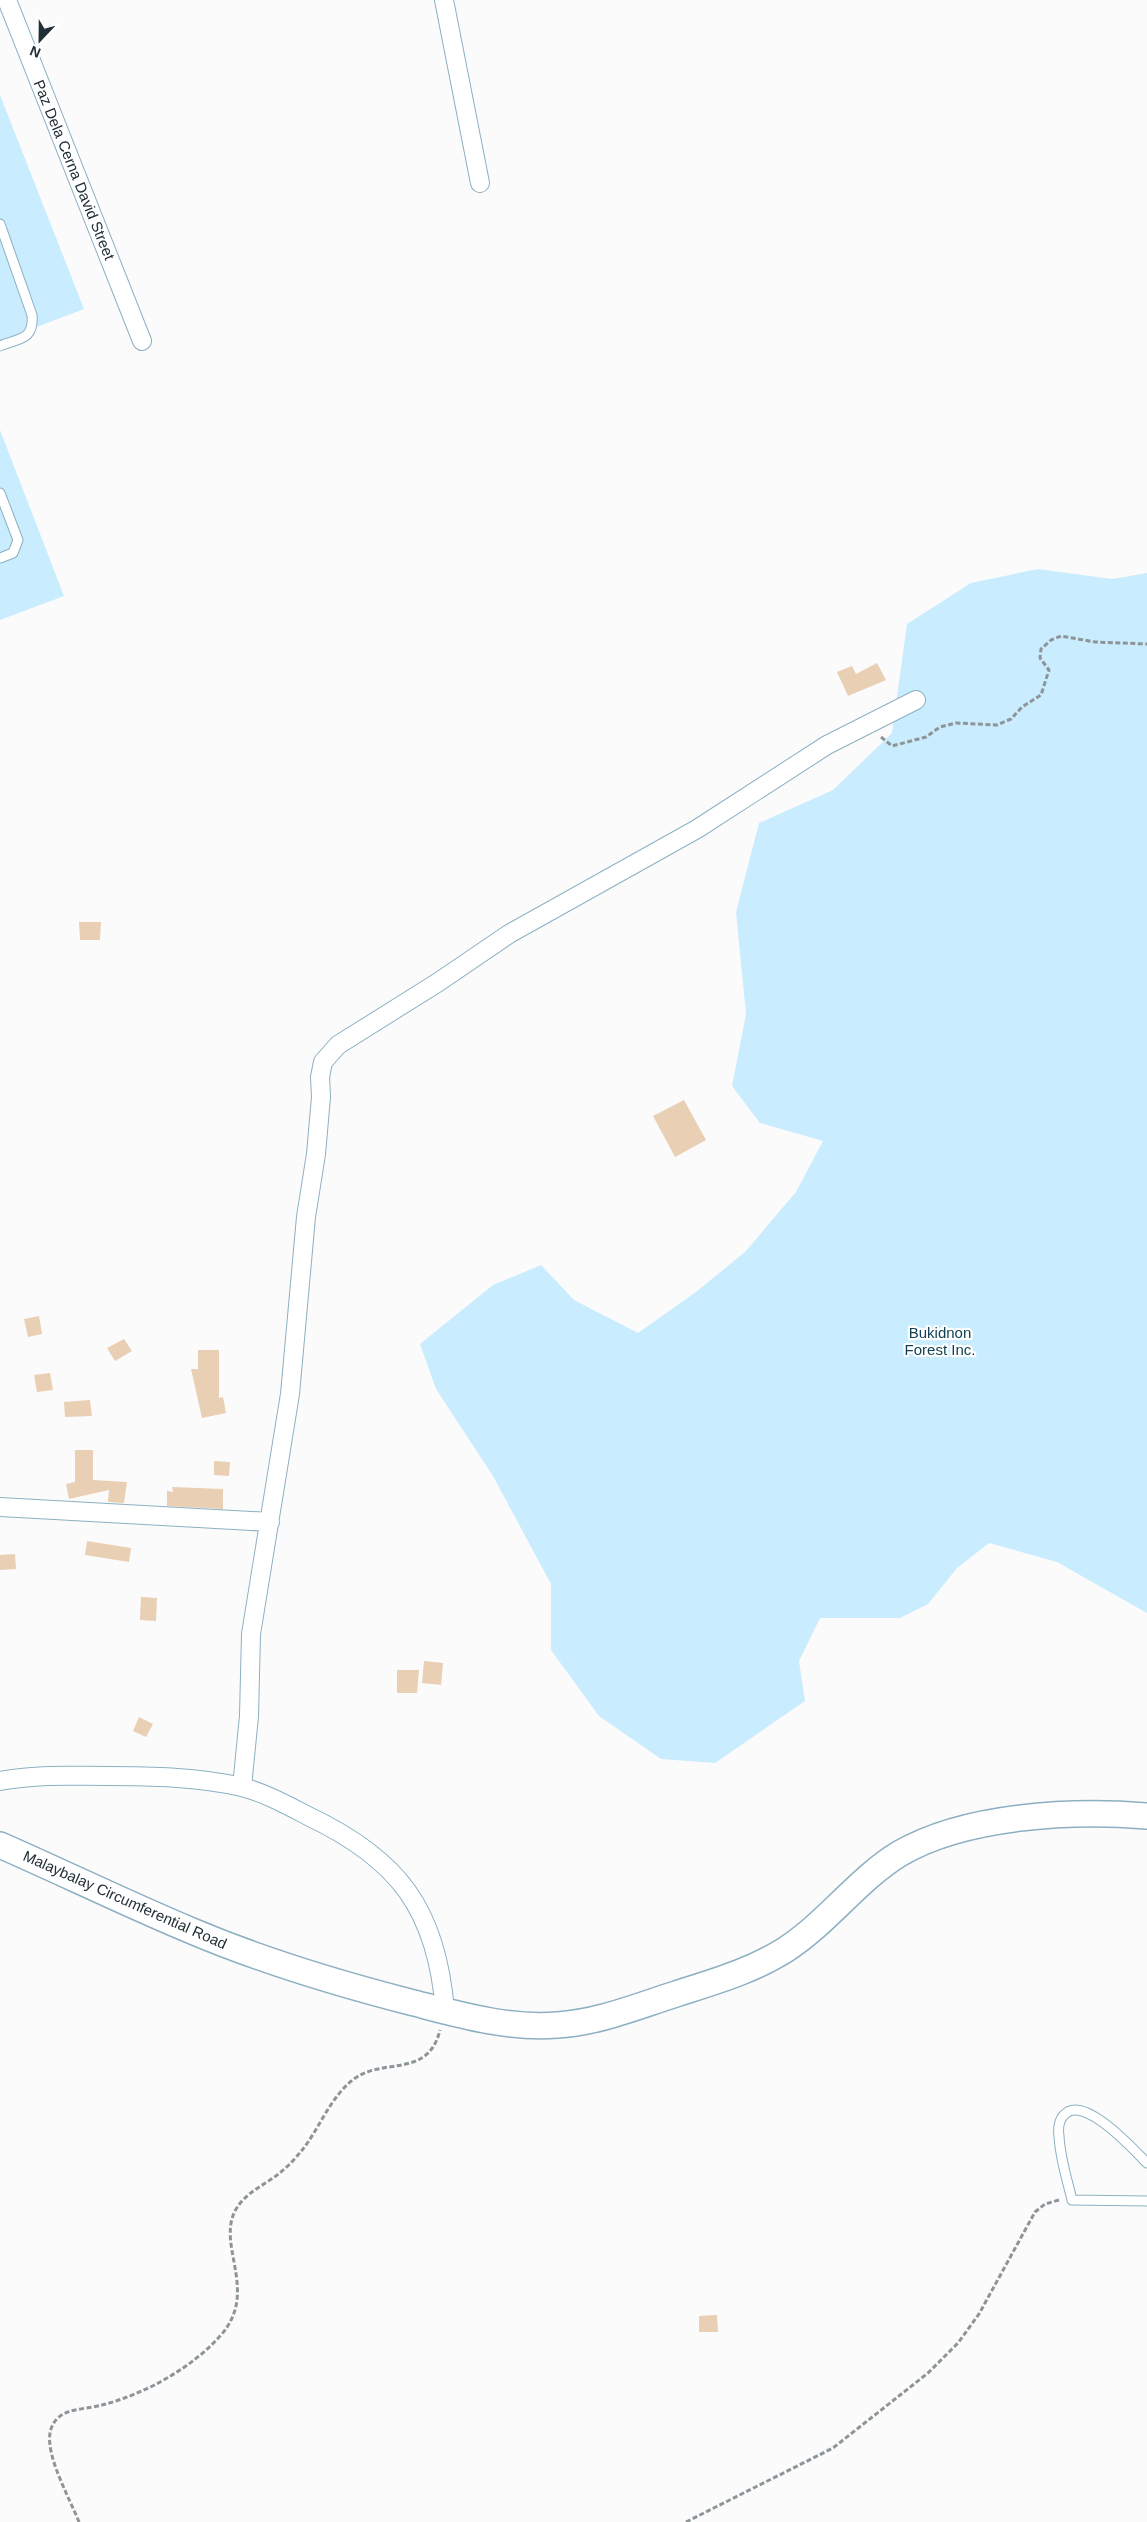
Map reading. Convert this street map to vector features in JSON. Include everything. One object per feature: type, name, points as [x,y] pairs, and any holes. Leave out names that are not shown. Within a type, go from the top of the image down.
[{"type":"main road","name":"Malaybalay Circumferential Road","points":[[0,1844],[128,1904],[269,1961],[367,1991],[445,2011],[521,2025],[558,2026],[604,2015],[716,1982],[757,1965],[785,1950],[811,1931],[866,1880],[899,1855],[935,1837],[984,1825],[1048,1815],[1110,1813],[1147,1816]]},
{"type":"street","name":"Paz Dela Cerna David Street","points":[[7,0],[142,341]]},
{"type":"street","points":[[444,0],[480,183]]},
{"type":"street","points":[[242,1787],[249,1716],[251,1634],[290,1394],[305,1226],[316,1154],[321,1097],[320,1077],[323,1062],[329,1053],[509,934],[697,829],[827,745],[916,700]]},
{"type":"street","points":[[0,1507],[270,1522]]},
{"type":"street","points":[[0,1781],[58,1775],[140,1776],[242,1787],[272,1798],[340,1831],[371,1852],[396,1875],[412,1897],[424,1920],[437,1954],[443,1980],[445,2011]]},
{"type":"lane","points":[[0,346],[28,335],[32,331],[33,323],[32,315],[1,229]]},
{"type":"lane","points":[[0,493],[18,540],[13,553],[0,558]]},
{"type":"lane","points":[[1147,2163],[1110,2127],[1091,2114],[1077,2109],[1066,2113],[1060,2121],[1058,2135],[1072,2200],[1147,2201]]},
{"type":"path","points":[[868,724],[892,746],[926,737],[940,727],[956,723],[997,725],[1010,718],[1022,706],[1041,696],[1048,670],[1040,658],[1041,649],[1051,640],[1061,636],[1096,642],[1147,644]]},
{"type":"path","points":[[79,2522],[55,2465],[49,2434],[53,2423],[59,2416],[103,2405],[146,2389],[198,2358],[222,2334],[236,2311],[239,2288],[229,2228],[234,2212],[243,2200],[282,2172],[303,2148],[339,2094],[355,2078],[373,2071],[415,2062],[430,2052],[438,2036],[445,2011]]},
{"type":"path","points":[[686,2522],[833,2448],[928,2373],[958,2343],[979,2314],[1035,2212],[1045,2204],[1072,2200]]},
{"type":"green space","points":[[0,95],[84,309],[0,341]]},
{"type":"green space","points":[[0,430],[64,596],[0,620]]},
{"type":"green space","name":"Bukidnon Forest Inc.","points":[[1038,569],[1112,579],[1147,573],[1147,1613],[1057,1562],[989,1543],[957,1568],[928,1604],[900,1618],[820,1618],[799,1661],[805,1701],[715,1763],[661,1759],[599,1716],[551,1650],[551,1584],[493,1476],[436,1389],[420,1344],[493,1285],[541,1265],[574,1300],[638,1333],[696,1292],[746,1251],[796,1192],[823,1141],[760,1123],[732,1086],[746,1014],[736,912],[759,823],[833,790],[892,733],[907,624],[971,583]]},
{"type":"building","points":[[877,663],[886,680],[848,696],[837,672],[852,666],[856,674]]},
{"type":"building","points":[[79,922],[101,922],[100,940],[80,940]]},
{"type":"building","points":[[684,1100],[706,1140],[675,1157],[653,1116]]},
{"type":"building","points":[[39,1316],[42,1334],[28,1337],[24,1319]]},
{"type":"building","points":[[124,1339],[132,1351],[115,1361],[107,1348]]},
{"type":"building","points":[[198,1350],[219,1350],[219,1398],[223,1397],[226,1413],[202,1418],[191,1369],[198,1369]]},
{"type":"building","points":[[50,1373],[53,1390],[37,1392],[34,1375]]},
{"type":"building","points":[[90,1400],[92,1416],[65,1417],[64,1402]]},
{"type":"building","points":[[75,1450],[93,1450],[93,1480],[127,1482],[124,1503],[108,1502],[109,1490],[69,1499],[66,1484],[75,1482]]},
{"type":"building","points":[[214,1461],[230,1462],[229,1476],[214,1475]]},
{"type":"building","points":[[172,1487],[223,1489],[223,1509],[167,1506],[167,1491],[173,1492]]},
{"type":"building","points":[[87,1541],[131,1548],[129,1562],[85,1555]]},
{"type":"building","points":[[15,1554],[16,1569],[0,1570],[0,1555]]},
{"type":"building","points":[[141,1597],[157,1598],[156,1621],[140,1620]]},
{"type":"building","points":[[424,1661],[443,1663],[441,1685],[422,1683]]},
{"type":"building","points":[[397,1670],[419,1670],[417,1693],[397,1693]]},
{"type":"building","points":[[139,1717],[153,1724],[146,1737],[133,1731]]},
{"type":"building","points":[[717,2315],[718,2332],[699,2332],[699,2316]]}]
